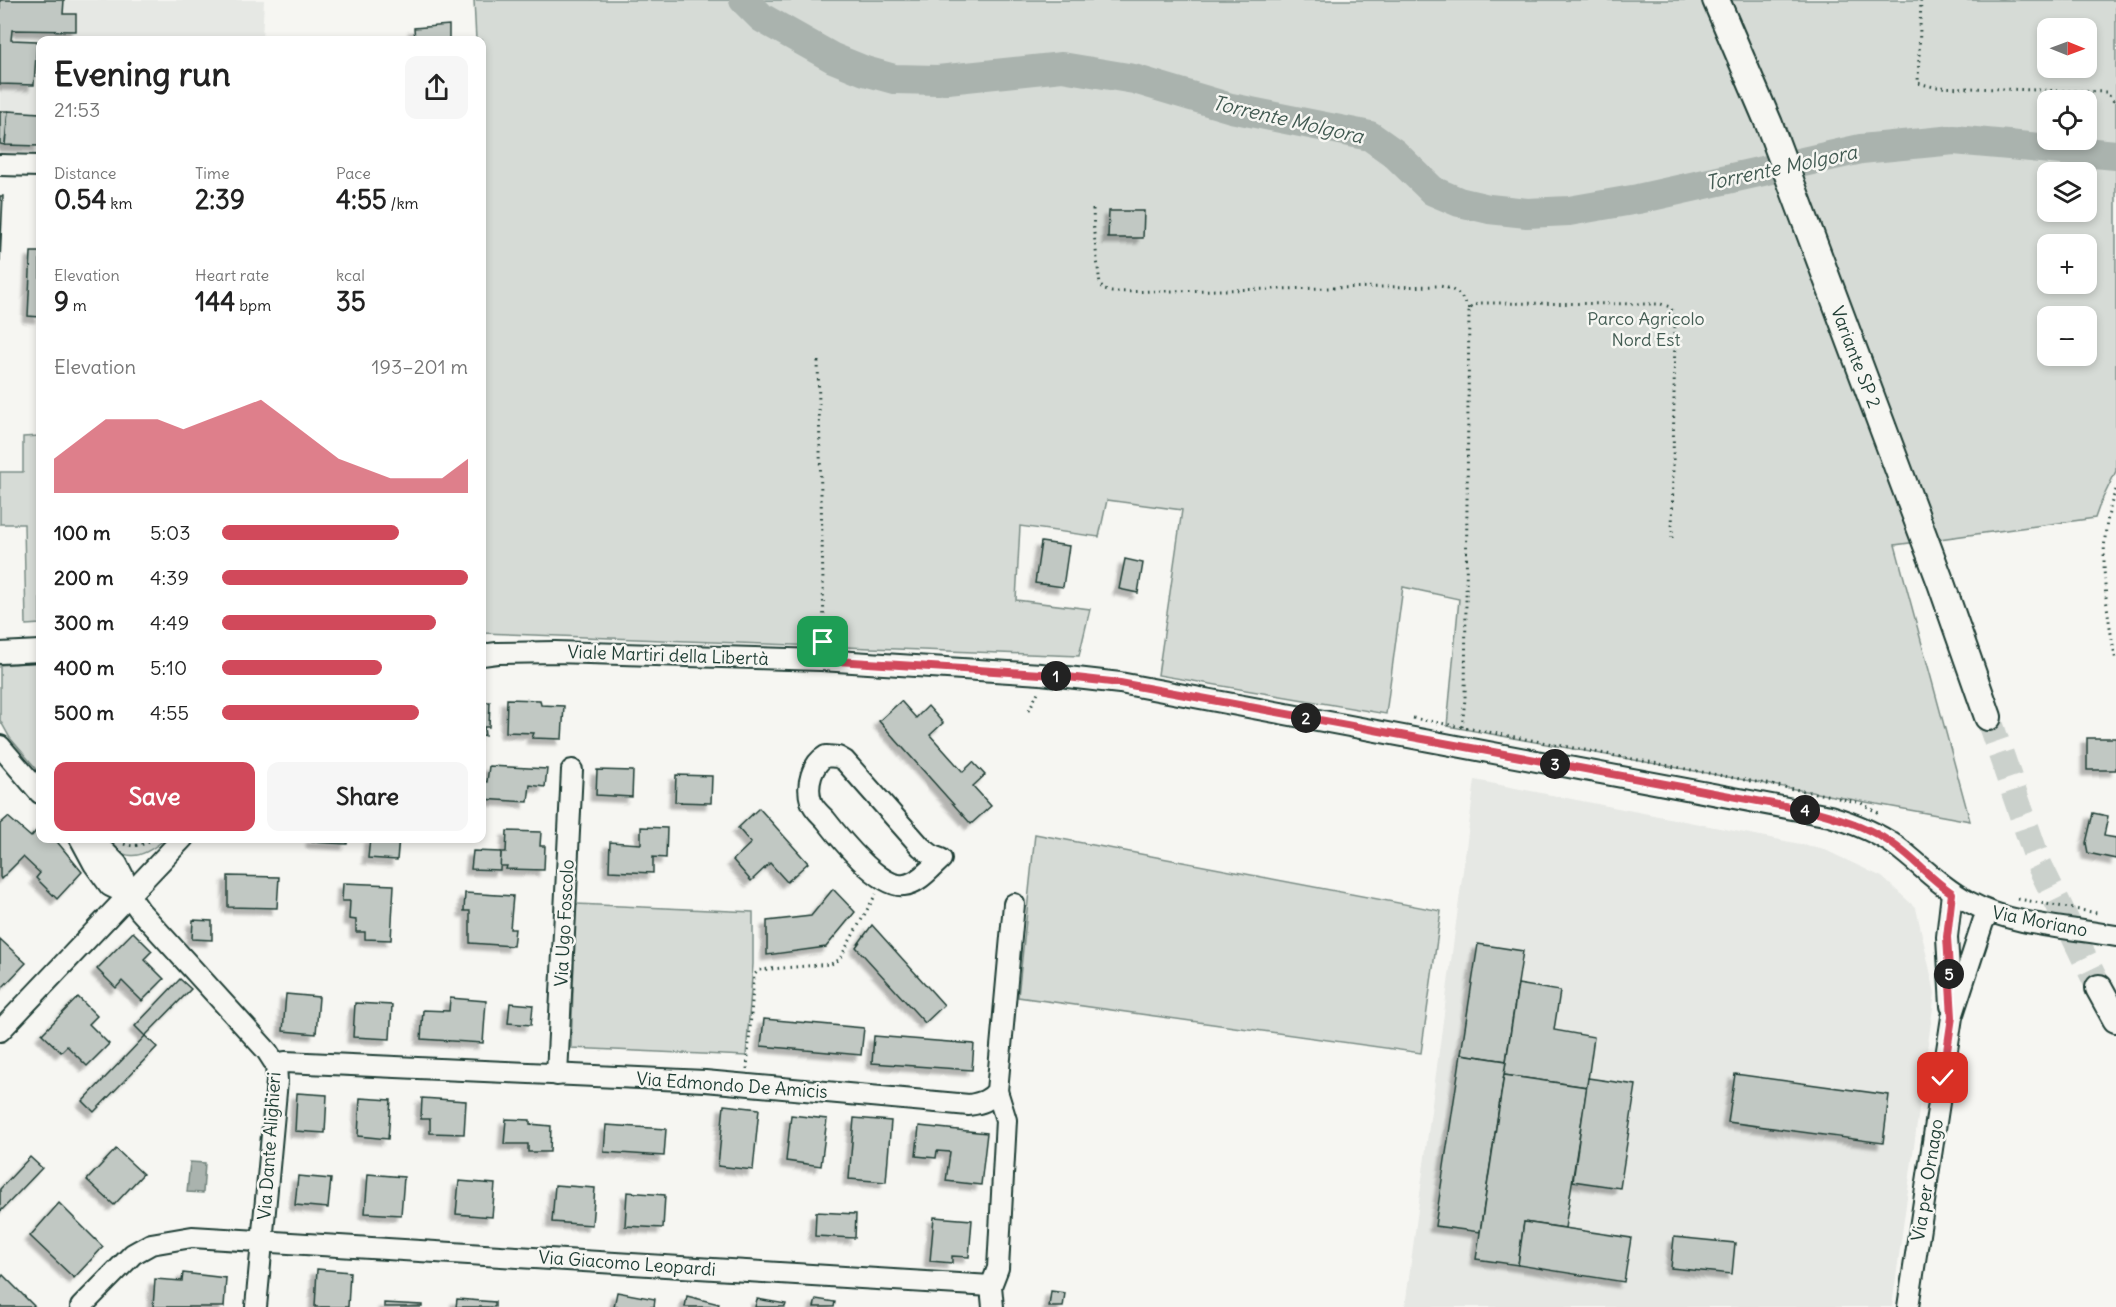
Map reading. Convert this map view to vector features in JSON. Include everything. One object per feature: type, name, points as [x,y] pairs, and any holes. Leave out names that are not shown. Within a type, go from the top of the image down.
[{"type":"main road","name":"Variante SP 2","points":[[1716,0],[1769,124],[1937,572],[1988,717]]},
{"type":"main road","points":[[2099,988],[2116,1019]]},
{"type":"street","points":[[0,165],[36,166]]},
{"type":"street","points":[[0,653],[36,651]]},
{"type":"street","name":"Viale Martiri della Libertà","points":[[486,654],[497,652],[555,652],[821,660],[1041,674],[1120,683],[1830,816],[1856,824],[1883,837],[1944,887]]},
{"type":"street","points":[[826,756],[838,757],[845,761],[921,846],[933,856],[941,859],[924,875],[906,885],[896,885],[885,879],[851,853],[811,803],[810,784],[820,759],[826,756]]},
{"type":"street","points":[[4,759],[36,789]]},
{"type":"street","name":"Via Ugo Foscolo","points":[[557,1075],[572,770]]},
{"type":"street","name":"Via Dante Alighieri","points":[[84,843],[94,864],[110,886],[129,896],[267,1051],[276,1065],[277,1081],[256,1307]]},
{"type":"street","points":[[0,1031],[178,843]]},
{"type":"street","name":"Via Moriano","points":[[1944,887],[1989,912],[2013,919],[2116,936]]},
{"type":"street","name":"Via per Ornago","points":[[1944,887],[1952,1017]]},
{"type":"street","points":[[993,1307],[991,1286],[998,1268],[1006,1120],[997,1091],[1014,904]]},
{"type":"street","name":"Via per Ornago","points":[[1908,1307],[1952,1017],[1983,922],[1989,912]]},
{"type":"street","name":"Via Edmondo De Amicis","points":[[276,1065],[285,1062],[705,1081],[969,1105],[981,1103],[991,1098],[997,1091]]},
{"type":"street","name":"Via Giacomo Leopardi","points":[[81,1307],[133,1254],[151,1244],[192,1237],[991,1286]]},
{"type":"path","points":[[1921,0],[1918,83],[1934,87],[2106,92],[2116,104]]},
{"type":"path","points":[[1093,209],[1100,285],[1104,290],[1112,292],[1439,286],[1450,287],[1464,298],[1469,309],[1465,699],[1459,747]]},
{"type":"path","points":[[1469,309],[1479,303],[1660,304],[1670,307],[1674,314],[1675,326],[1672,538]]},
{"type":"path","points":[[818,361],[824,627],[821,660]]},
{"type":"path","points":[[2116,490],[2111,502],[2105,540],[2106,611],[2116,661]]},
{"type":"path","points":[[746,1084],[754,975],[759,970],[831,964],[839,960],[885,879]]},
{"type":"shaded area","points":[[0,0],[264,0],[262,36],[36,36],[36,157],[0,155]]},
{"type":"shaded area","points":[[1475,780],[1821,848],[1882,877],[1916,908],[1935,993],[1892,1307],[1405,1307]]},
{"type":"shaded area","points":[[190,1162],[205,1163],[203,1193],[187,1192]]},
{"type":"green space","name":"Parco Agricolo Nord Est","points":[[474,0],[2116,0],[2116,471],[2095,518],[1895,545],[1970,821],[1447,726],[1459,599],[1403,587],[1386,714],[1158,675],[1182,510],[1107,500],[1099,537],[1020,526],[1016,600],[1090,609],[1079,656],[486,633],[486,36],[476,36]]},
{"type":"green space","points":[[36,436],[36,624],[26,625],[24,524],[0,524],[0,472],[23,472],[23,437]]},
{"type":"green space","points":[[36,662],[36,768],[10,738],[0,720],[0,665]]},
{"type":"green space","points":[[1035,834],[1441,911],[1421,1053],[1018,997]]},
{"type":"green space","points":[[104,843],[160,843],[139,855],[132,856],[117,851]]},
{"type":"green space","points":[[576,904],[753,912],[753,964],[746,1056],[571,1048]]},
{"type":"building","points":[[0,0],[64,0],[63,14],[76,14],[76,31],[12,30],[11,40],[36,41],[34,85],[0,84]]},
{"type":"building","points":[[449,25],[449,36],[415,36],[414,28]]},
{"type":"building","points":[[0,111],[8,111],[5,145],[0,144]]},
{"type":"building","points":[[8,111],[36,113],[36,146],[5,145]]},
{"type":"building","points":[[0,196],[3,196],[0,262]]},
{"type":"building","points":[[1109,211],[1144,211],[1143,238],[1108,238]]},
{"type":"building","points":[[31,252],[36,252],[36,317],[28,316]]},
{"type":"building","points":[[1041,542],[1069,546],[1063,587],[1035,583]]},
{"type":"building","points":[[1125,559],[1143,563],[1138,593],[1119,589]]},
{"type":"building","points":[[507,699],[540,700],[541,705],[564,706],[562,739],[532,738],[534,733],[506,732]]},
{"type":"building","points":[[901,701],[916,718],[928,706],[943,723],[930,735],[963,772],[973,762],[985,775],[973,786],[991,806],[971,824],[879,721]]},
{"type":"building","points":[[486,702],[490,702],[489,727],[486,727]]},
{"type":"building","points":[[2087,738],[2116,738],[2116,770],[2087,770]]},
{"type":"building","points":[[489,766],[547,769],[545,787],[530,785],[528,802],[486,799]]},
{"type":"building","points":[[597,770],[633,771],[632,797],[596,795]]},
{"type":"building","points":[[676,775],[712,776],[711,803],[675,802]]},
{"type":"building","points":[[759,808],[808,863],[787,882],[770,863],[751,881],[733,860],[751,843],[738,828]]},
{"type":"building","points":[[2093,813],[2108,816],[2104,836],[2116,838],[2116,859],[2088,853],[2086,843]]},
{"type":"building","points":[[8,817],[31,837],[36,831],[36,843],[58,843],[82,872],[57,899],[36,878],[40,873],[23,857],[1,879],[0,824]]},
{"type":"building","points":[[641,827],[667,828],[666,858],[653,857],[653,873],[609,871],[610,842],[641,844]]},
{"type":"building","points":[[507,831],[541,832],[540,846],[545,846],[544,870],[506,869],[507,866],[500,866],[501,852],[506,852]]},
{"type":"building","points":[[370,843],[399,843],[397,860],[368,858]]},
{"type":"building","points":[[473,851],[501,852],[500,870],[471,869]]},
{"type":"building","points":[[228,876],[279,877],[277,908],[228,907]]},
{"type":"building","points":[[343,883],[394,885],[391,940],[365,939],[365,932],[356,932],[356,920],[349,919],[350,901],[342,901]]},
{"type":"building","points":[[833,889],[855,912],[826,947],[767,955],[767,921],[811,916]]},
{"type":"building","points":[[465,893],[513,896],[510,929],[515,929],[513,946],[470,943],[470,911],[464,911]]},
{"type":"building","points":[[193,920],[212,921],[212,940],[192,939]]},
{"type":"building","points":[[872,925],[944,1005],[925,1023],[856,947]]},
{"type":"building","points":[[133,932],[152,951],[144,959],[164,979],[142,1001],[122,981],[116,988],[97,969]]},
{"type":"building","points":[[0,939],[26,963],[0,990]]},
{"type":"building","points":[[1478,944],[1523,951],[1506,1061],[1461,1054]]},
{"type":"building","points":[[180,979],[191,989],[145,1036],[135,1026]]},
{"type":"building","points":[[1518,984],[1560,991],[1554,1030],[1594,1037],[1587,1087],[1504,1075]]},
{"type":"building","points":[[286,994],[319,997],[316,1034],[283,1031]]},
{"type":"building","points":[[78,997],[97,1016],[89,1024],[109,1044],[87,1066],[67,1046],[61,1052],[42,1034]]},
{"type":"building","points":[[450,998],[486,1001],[483,1043],[421,1039],[423,1010],[449,1011]]},
{"type":"building","points":[[355,1003],[392,1005],[390,1039],[353,1037]]},
{"type":"building","points":[[510,1003],[533,1005],[531,1025],[508,1023]]},
{"type":"building","points":[[764,1019],[864,1028],[861,1055],[761,1046]]},
{"type":"building","points":[[145,1036],[157,1047],[94,1112],[83,1101]]},
{"type":"building","points":[[874,1036],[974,1044],[972,1070],[872,1063]]},
{"type":"building","points":[[1461,1054],[1506,1061],[1480,1232],[1435,1226]]},
{"type":"building","points":[[1735,1074],[1889,1095],[1883,1143],[1728,1122]]},
{"type":"building","points":[[1504,1075],[1587,1087],[1565,1228],[1524,1222],[1518,1265],[1476,1259]]},
{"type":"building","points":[[1588,1078],[1636,1085],[1620,1188],[1573,1181]]},
{"type":"building","points":[[297,1093],[327,1095],[325,1133],[295,1131]]},
{"type":"building","points":[[360,1098],[391,1100],[388,1139],[358,1136]]},
{"type":"building","points":[[422,1098],[466,1101],[464,1134],[430,1133],[430,1119],[421,1119]]},
{"type":"building","points":[[724,1105],[759,1109],[753,1170],[718,1166]]},
{"type":"building","points":[[791,1115],[827,1119],[821,1166],[786,1161]]},
{"type":"building","points":[[854,1118],[891,1121],[886,1182],[849,1179]]},
{"type":"building","points":[[506,1119],[530,1120],[530,1124],[551,1126],[550,1152],[528,1152],[528,1144],[504,1144]]},
{"type":"building","points":[[606,1125],[666,1129],[664,1156],[604,1152]]},
{"type":"building","points":[[919,1126],[987,1133],[981,1185],[946,1181],[950,1152],[937,1151],[936,1158],[916,1156]]},
{"type":"building","points":[[116,1149],[143,1174],[114,1205],[87,1180]]},
{"type":"building","points":[[30,1157],[42,1168],[0,1212],[0,1189]]},
{"type":"building","points":[[368,1174],[404,1177],[401,1215],[365,1213]]},
{"type":"building","points":[[298,1176],[331,1179],[328,1208],[295,1205]]},
{"type":"building","points":[[459,1181],[495,1184],[492,1217],[456,1214]]},
{"type":"building","points":[[555,1185],[595,1188],[592,1225],[552,1222]]},
{"type":"building","points":[[627,1192],[665,1195],[663,1228],[625,1226]]},
{"type":"building","points":[[59,1203],[103,1247],[74,1278],[30,1236]]},
{"type":"building","points":[[816,1212],[856,1214],[855,1238],[815,1236]]},
{"type":"building","points":[[934,1217],[972,1220],[969,1257],[952,1256],[952,1263],[930,1261]]},
{"type":"building","points":[[1524,1222],[1631,1238],[1624,1282],[1518,1265]]},
{"type":"building","points":[[1674,1237],[1735,1243],[1732,1274],[1671,1268]]},
{"type":"building","points":[[317,1269],[350,1272],[348,1307],[315,1307]]},
{"type":"building","points":[[183,1273],[226,1278],[224,1307],[153,1307],[155,1279],[182,1281]]},
{"type":"building","points":[[3,1275],[35,1307],[0,1307],[0,1279]]},
{"type":"building","points":[[1051,1291],[1065,1293],[1063,1307],[1049,1307]]},
{"type":"building","points":[[617,1292],[655,1299],[654,1307],[614,1307]]},
{"type":"building","points":[[687,1296],[719,1304],[718,1307],[685,1307]]},
{"type":"building","points":[[457,1299],[495,1302],[495,1307],[456,1307]]},
{"type":"building","points":[[757,1299],[786,1304],[785,1307],[755,1307]]},
{"type":"building","points":[[816,1299],[835,1302],[834,1307],[814,1307]]},
{"type":"building","points":[[384,1303],[422,1305],[422,1307],[384,1307]]},
{"type":"waterway","name":"Torrente Molgora","points":[[744,0],[762,18],[833,58],[865,71],[894,79],[938,80],[1062,67],[1134,79],[1231,108],[1370,136],[1394,153],[1433,191],[1459,202],[1489,209],[1527,213],[1569,211],[1638,199],[1861,149],[1954,140],[2116,155]]},
{"type":"tunnel","points":[[1988,717],[2039,864],[2099,988]]},
{"type":"route","points":[[823,642],[821,660],[1041,674],[1120,683],[1817,812],[1856,824],[1883,837],[1897,847],[1952,893],[1947,937],[1952,1017],[1943,1078]]}]
